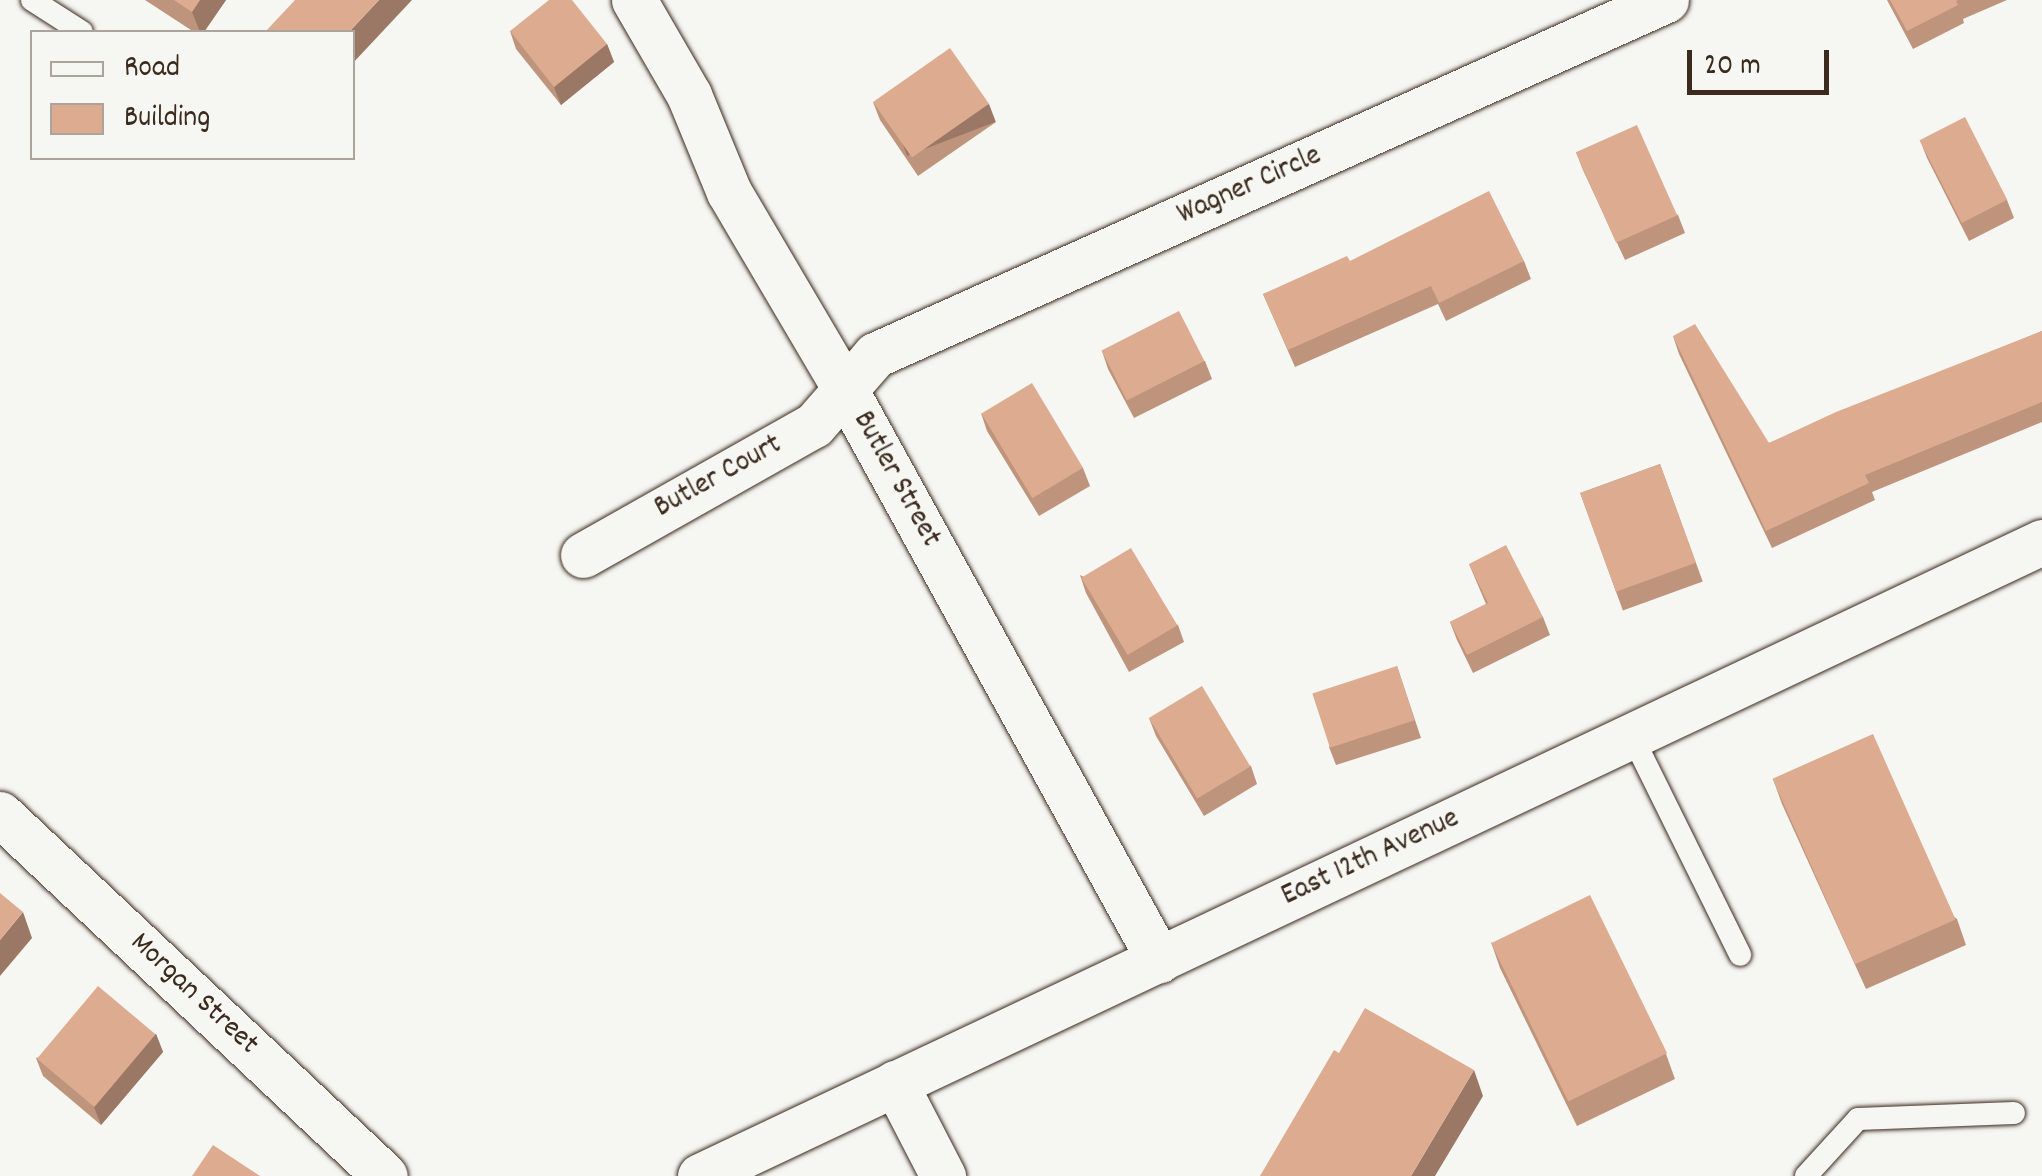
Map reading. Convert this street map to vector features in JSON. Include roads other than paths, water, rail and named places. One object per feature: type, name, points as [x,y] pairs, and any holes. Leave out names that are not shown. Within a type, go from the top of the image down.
[{"type":"street","name":"Butler Street","points":[[634,0],[688,95],[729,192],[846,389],[1159,960]]},
{"type":"street","name":"Wagner Circle","points":[[846,389],[875,355],[1666,0]]},
{"type":"street","name":"Butler Court","points":[[583,555],[814,425],[846,389]]},
{"type":"street","name":"East 12th Avenue","points":[[700,1176],[2042,542]]},
{"type":"street","name":"Morgan Street","points":[[0,814],[385,1176]]},
{"type":"street","points":[[895,1083],[943,1176]]},
{"type":"lane","points":[[32,0],[79,30]]},
{"type":"lane","points":[[1632,736],[1740,955]]},
{"type":"lane","points":[[1806,1176],[1858,1120],[2014,1113]]}]
